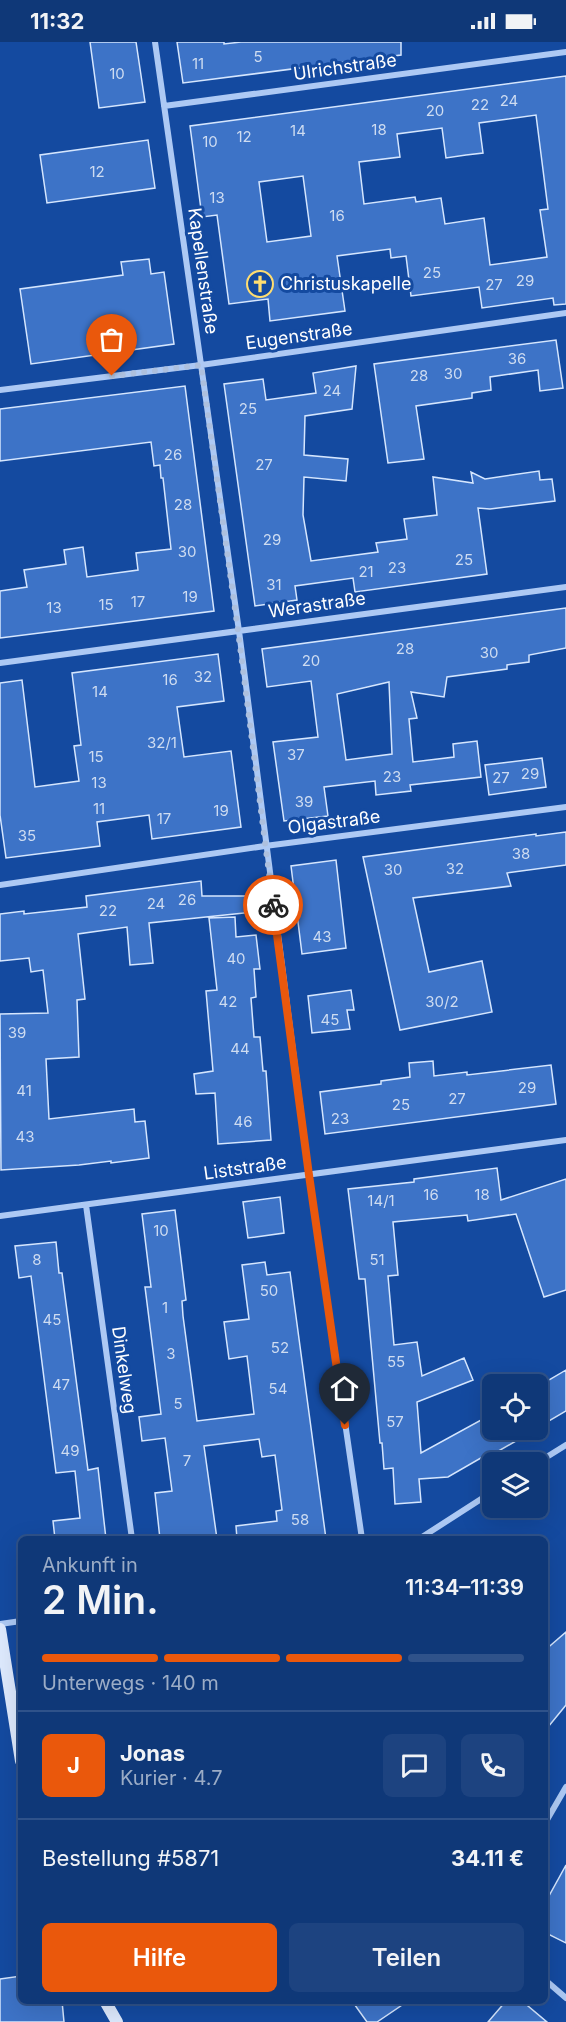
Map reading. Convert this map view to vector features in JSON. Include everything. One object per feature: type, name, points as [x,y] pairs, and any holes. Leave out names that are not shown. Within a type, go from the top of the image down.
[{"type":"main road","points":[[0,1629],[18,1742]]},
{"type":"main road","points":[[107,2004],[117,2022]]},
{"type":"street","name":"Kapellenstraße","points":[[155,42],[238,631],[309,1175],[362,1536]]},
{"type":"street","name":"Ulrichstraße","points":[[164,106],[566,52]]},
{"type":"street","name":"Eugenstraße","points":[[0,390],[201,365],[566,314]]},
{"type":"street","name":"Werastraße","points":[[0,663],[566,587]]},
{"type":"street","name":"Olgastraße","points":[[0,885],[265,846],[566,807]]},
{"type":"street","name":"Liststraße","points":[[0,1216],[566,1140]]},
{"type":"street","name":"Dinkelweg","points":[[86,1205],[132,1536]]},
{"type":"street","points":[[548,1456],[566,1445]]},
{"type":"street","points":[[424,1536],[482,1498]]},
{"type":"street","points":[[0,1624],[18,1621]]},
{"type":"street","points":[[548,1818],[566,1787]]},
{"type":"street","points":[[548,1982],[566,1998]]},
{"type":"building","points":[[90,42],[136,42],[145,102],[99,108]]},
{"type":"building","points":[[177,42],[224,42],[224,44],[241,42],[401,42],[401,55],[183,83]]},
{"type":"building","points":[[566,76],[566,304],[554,305],[553,298],[482,308],[479,287],[411,296],[406,256],[391,258],[390,249],[337,256],[345,311],[270,321],[268,299],[229,304],[217,215],[202,217],[190,126]],"holes":[[[536,115],[548,209],[540,210],[547,257],[490,265],[484,218],[445,224],[441,198],[416,202],[415,197],[364,204],[359,162],[400,157],[397,134],[442,128],[446,158],[483,153],[479,123]],[[303,176],[311,236],[267,242],[259,182]]]},
{"type":"building","points":[[148,140],[155,188],[47,203],[40,155]]},
{"type":"building","points":[[149,259],[151,274],[164,272],[174,344],[31,364],[20,289],[123,275],[121,262]]},
{"type":"building","points":[[556,340],[563,388],[540,391],[538,370],[490,377],[491,390],[472,393],[472,398],[416,406],[424,459],[388,463],[374,364]]},
{"type":"building","points":[[356,366],[352,409],[305,416],[304,455],[348,459],[346,481],[304,477],[303,515],[311,561],[378,552],[376,543],[407,539],[404,519],[437,515],[433,477],[473,483],[471,472],[485,479],[539,471],[540,480],[552,479],[555,501],[490,509],[478,508],[487,574],[355,592],[353,578],[295,586],[297,600],[255,606],[224,384],[263,379],[266,400],[316,393],[313,373]]},
{"type":"building","points":[[185,386],[214,611],[0,638],[0,591],[27,587],[24,570],[66,564],[64,550],[83,547],[87,577],[138,570],[136,553],[171,549],[163,478],[161,478],[160,465],[154,466],[151,442],[0,461],[0,409]]},
{"type":"building","points":[[566,608],[566,648],[529,655],[529,662],[507,665],[507,669],[447,677],[444,697],[411,692],[417,718],[409,719],[413,762],[454,757],[453,744],[477,741],[481,777],[410,785],[411,791],[376,795],[375,781],[324,787],[328,816],[284,821],[273,742],[318,737],[311,681],[267,687],[262,649]],"holes":[[[389,682],[392,754],[346,760],[337,694]]]},
{"type":"building","points":[[218,654],[224,701],[177,707],[184,757],[231,751],[241,827],[152,839],[149,815],[97,822],[100,846],[6,858],[0,815],[0,683],[22,680],[35,787],[79,781],[74,746],[81,745],[72,673]]},
{"type":"building","points":[[542,758],[546,787],[489,795],[485,765]]},
{"type":"building","points":[[566,832],[566,865],[507,873],[511,886],[413,898],[429,972],[482,961],[492,1012],[400,1030],[363,857]]},
{"type":"building","points":[[336,860],[346,948],[302,954],[291,866]]},
{"type":"building","points":[[201,881],[202,896],[261,896],[262,911],[149,923],[153,963],[130,965],[127,927],[78,934],[85,999],[77,1000],[79,1057],[46,1059],[49,1119],[134,1109],[135,1122],[145,1121],[149,1158],[111,1163],[111,1161],[1,1170],[0,1014],[48,1013],[43,970],[31,972],[29,958],[0,961],[0,914],[24,911],[24,914],[87,907],[86,896]]},
{"type":"building","points":[[235,917],[236,937],[256,935],[260,969],[254,969],[256,997],[251,998],[254,1037],[260,1037],[263,1071],[266,1071],[271,1140],[218,1144],[215,1093],[196,1094],[194,1074],[213,1071],[206,991],[217,990],[209,918]]},
{"type":"building","points":[[351,990],[354,1010],[347,1010],[350,1029],[312,1033],[308,996]]},
{"type":"building","points":[[433,1061],[434,1076],[467,1072],[467,1075],[551,1065],[556,1104],[325,1134],[320,1092],[381,1084],[381,1081],[410,1077],[409,1063]]},
{"type":"building","points":[[497,1168],[501,1200],[566,1179],[566,1290],[544,1297],[516,1214],[468,1221],[467,1215],[393,1222],[398,1275],[388,1276],[394,1345],[417,1342],[422,1376],[464,1358],[473,1380],[417,1402],[421,1453],[482,1419],[482,1440],[518,1440],[497,1452],[482,1452],[482,1457],[448,1477],[419,1479],[421,1502],[395,1504],[393,1468],[384,1469],[382,1443],[380,1443],[365,1279],[359,1279],[348,1189],[414,1182],[414,1179]]},
{"type":"building","points":[[280,1197],[284,1233],[248,1238],[243,1202]]},
{"type":"building","points":[[175,1210],[186,1300],[182,1301],[183,1316],[197,1421],[254,1414],[247,1356],[229,1359],[224,1322],[249,1319],[242,1265],[265,1262],[267,1275],[290,1272],[326,1536],[237,1536],[236,1526],[277,1521],[276,1511],[282,1510],[275,1455],[262,1457],[259,1439],[204,1446],[217,1536],[160,1536],[155,1493],[172,1491],[165,1438],[142,1441],[139,1417],[161,1414],[145,1287],[151,1287],[142,1214]]},
{"type":"building","points":[[56,1242],[88,1470],[98,1468],[106,1536],[55,1536],[53,1521],[80,1518],[75,1471],[56,1473],[31,1276],[19,1278],[15,1246]]},
{"type":"building","points":[[566,1370],[566,1411],[548,1422],[548,1381]]},
{"type":"building","points":[[566,1632],[566,1705],[548,1727],[548,1648]]},
{"type":"building","points":[[566,1865],[566,1943],[548,1934],[548,1898]]},
{"type":"building","points":[[18,1976],[18,2004],[62,2004],[64,2022],[0,2022],[0,1979]]},
{"type":"building","points":[[354,2004],[404,2004],[377,2022],[367,2022]]},
{"type":"building","points":[[503,2004],[526,2004],[547,2022],[488,2022]]},
{"type":"way so far","points":[[112,376],[201,365],[273,905]]},
{"type":"place","name":"Christuskapelle","points":[[260,284]]},
{"type":"route","points":[[273,905],[345,1425]]}]
